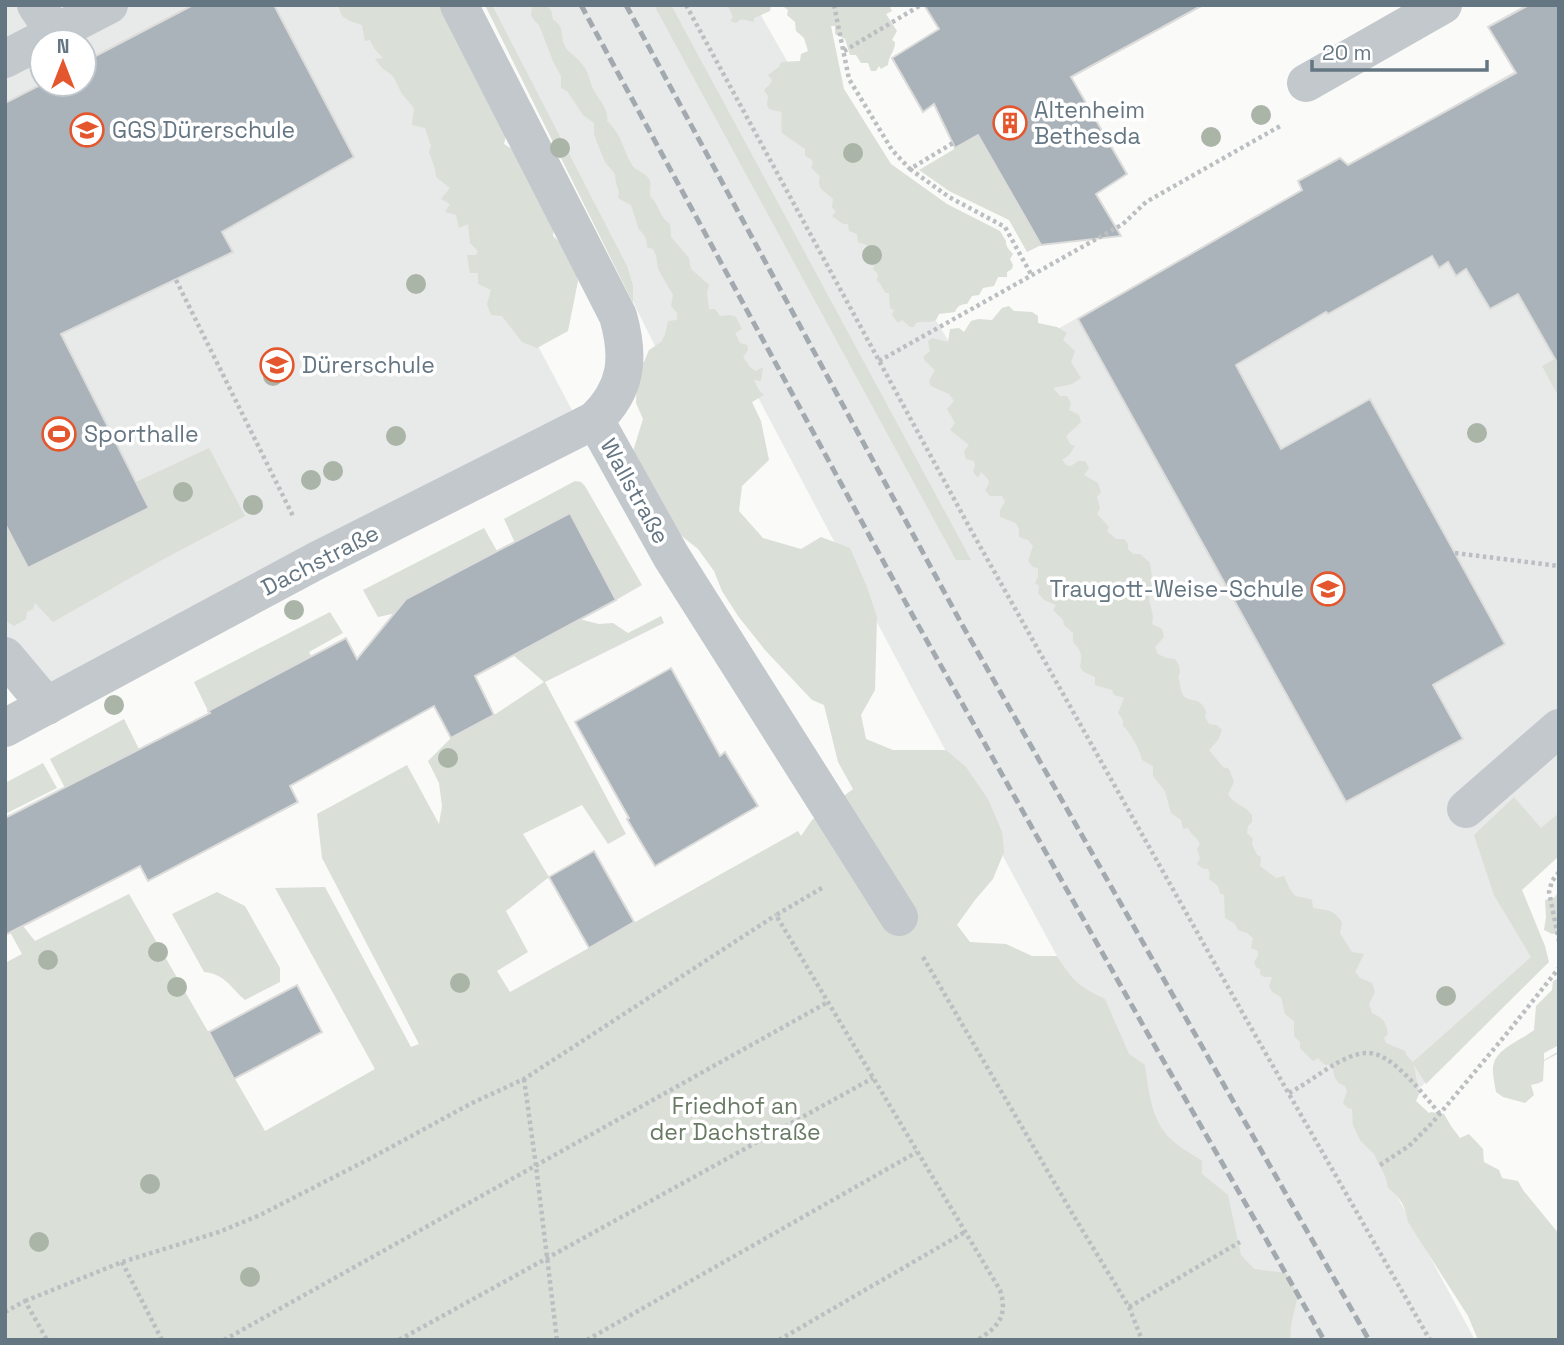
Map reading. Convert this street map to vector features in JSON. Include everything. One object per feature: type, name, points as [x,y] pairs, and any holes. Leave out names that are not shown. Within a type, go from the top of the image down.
[{"type":"street","points":[[5,59],[46,19],[109,5]]},
{"type":"street","name":"Wallstraße","points":[[459,5],[618,316],[625,348],[624,371],[613,400],[595,420],[671,556],[900,917]]},
{"type":"street","points":[[1306,83],[1443,5]]},
{"type":"street","name":"Dachstraße","points":[[5,728],[316,561],[595,420]]},
{"type":"street","points":[[5,656],[47,706]]},
{"type":"street","points":[[1466,809],[1559,727]]},
{"type":"path","points":[[686,5],[1076,717],[1430,1340]]},
{"type":"path","points":[[834,5],[849,79],[892,150],[910,169],[949,197],[1005,227],[1032,276]]},
{"type":"path","points":[[844,51],[921,5]]},
{"type":"path","points":[[879,361],[1123,224],[1146,202],[1302,114],[1306,83]]},
{"type":"path","points":[[910,169],[953,143]]},
{"type":"path","points":[[176,279],[287,504]]},
{"type":"path","points":[[1455,553],[1559,566]]},
{"type":"path","points":[[5,1312],[24,1301],[122,1262],[219,1232],[260,1215],[470,1104],[524,1079],[776,915],[866,863]]},
{"type":"path","points":[[1559,872],[1552,880],[1549,892],[1559,941]]},
{"type":"path","points":[[776,915],[1000,1290],[1004,1302],[1001,1318],[991,1332],[978,1340]]},
{"type":"path","points":[[900,917],[1129,1307],[1142,1340]]},
{"type":"path","points":[[1380,1165],[1409,1146],[1440,1114],[1559,968]]},
{"type":"path","points":[[224,1340],[828,1002]]},
{"type":"path","points":[[1289,1093],[1311,1082],[1335,1064],[1367,1052],[1392,1062],[1440,1114]]},
{"type":"path","points":[[399,1340],[873,1078]]},
{"type":"path","points":[[524,1079],[557,1340]]},
{"type":"path","points":[[587,1340],[917,1152]]},
{"type":"path","points":[[779,1340],[965,1232]]},
{"type":"path","points":[[1129,1307],[1240,1242]]},
{"type":"path","points":[[122,1262],[162,1340]]},
{"type":"path","points":[[24,1301],[47,1340]]},
{"type":"shaded area","name":"Dürerschule","points":[[5,5],[372,5],[538,346],[581,427],[50,707],[5,655]]},
{"type":"shaded area","points":[[485,5],[755,5],[971,378],[1515,71],[1488,26],[1525,5],[1559,5],[1559,838],[1508,884],[1545,958],[1426,1082],[1367,1137],[1475,1340],[1265,1340],[915,694],[718,322],[657,350]]},
{"type":"green space","points":[[338,5],[457,5],[508,128],[504,144],[517,152],[555,215],[553,236],[573,255],[578,281],[568,331],[537,348],[522,342],[502,316],[491,315],[487,304],[491,290],[478,284],[478,273],[470,273],[467,255],[476,255],[478,251],[470,243],[468,224],[459,228],[456,215],[445,212],[450,204],[441,199],[450,188],[436,177],[425,128],[412,125],[414,108],[402,94],[393,76],[375,59],[383,58],[370,40],[365,41],[362,25],[342,16]]},
{"type":"green space","points":[[485,5],[492,5],[627,266],[633,286],[633,303]]},
{"type":"green space","name":"Friedhof an der Dachstraße","points":[[530,5],[546,5],[551,10],[553,20],[561,29],[566,48],[585,69],[606,111],[607,121],[619,137],[632,165],[649,179],[650,196],[670,224],[671,237],[689,258],[691,269],[709,285],[709,309],[715,309],[720,316],[736,317],[742,329],[735,333],[740,343],[747,345],[748,350],[743,357],[756,371],[763,367],[761,381],[754,380],[764,395],[752,402],[761,421],[769,460],[742,486],[739,511],[763,538],[801,549],[821,537],[850,548],[877,617],[875,690],[861,715],[866,739],[893,750],[946,750],[966,767],[988,799],[1002,832],[1004,852],[993,879],[957,925],[970,942],[1006,944],[1032,956],[1057,956],[1077,982],[1105,999],[1129,1054],[1145,1065],[1151,1101],[1161,1127],[1174,1142],[1202,1161],[1202,1174],[1228,1195],[1241,1255],[1254,1269],[1286,1273],[1298,1295],[1290,1340],[5,1340],[5,963],[22,954],[10,932],[23,926],[35,941],[129,894],[265,1131],[375,1069],[275,888],[325,887],[411,1047],[419,1044],[322,858],[317,814],[407,765],[439,824],[442,806],[439,783],[428,761],[451,738],[494,715],[544,682],[513,655],[579,619],[599,624],[613,623],[628,633],[661,616],[664,623],[545,682],[626,834],[608,844],[582,805],[523,834],[549,877],[506,911],[528,952],[497,971],[510,992],[798,831],[801,836],[812,820],[853,789],[838,762],[824,705],[812,700],[765,650],[738,616],[722,591],[714,571],[698,549],[678,533],[625,477],[643,419],[636,403],[637,361],[644,362],[649,350],[661,342],[668,321],[677,320],[677,313],[671,306],[673,295],[658,269],[656,255],[653,249],[647,247],[631,205],[618,198],[615,174],[605,162],[598,145],[594,123],[583,115],[567,91],[561,88],[561,76],[539,25],[531,15]]},
{"type":"green space","points":[[654,5],[671,5],[971,560],[956,560]]},
{"type":"green space","points":[[723,5],[771,5],[770,11],[754,18],[754,22],[741,19],[736,23],[730,21],[733,17],[729,8]]},
{"type":"green space","points":[[781,5],[889,5],[892,11],[886,14],[897,31],[892,40],[895,45],[888,65],[881,69],[879,66],[876,71],[871,71],[868,63],[861,63],[856,55],[850,55],[845,39],[835,34],[835,26],[831,26],[844,89],[891,164],[947,204],[1000,231],[1013,254],[1010,259],[1012,269],[1007,272],[1007,277],[998,277],[994,286],[983,288],[979,295],[972,296],[967,304],[959,306],[955,312],[939,314],[936,320],[919,322],[914,327],[902,320],[898,323],[892,315],[894,310],[890,308],[889,293],[886,293],[877,281],[878,274],[873,269],[873,259],[866,252],[867,245],[858,242],[857,234],[849,231],[848,224],[843,224],[832,216],[836,212],[832,207],[833,199],[820,187],[820,176],[811,168],[811,159],[805,156],[805,149],[782,133],[781,112],[769,109],[767,105],[768,96],[764,90],[772,80],[768,75],[779,67],[781,62],[800,61],[801,54],[808,51],[804,38],[796,31],[795,22],[787,15],[788,10]]},
{"type":"green space","points":[[978,135],[1041,245],[1027,252],[1009,220],[949,191],[919,170]]},
{"type":"green space","points":[[1009,306],[1014,311],[1032,312],[1038,316],[1038,323],[1057,327],[1067,333],[1063,340],[1075,351],[1071,362],[1081,378],[1072,384],[1053,388],[1060,396],[1067,396],[1071,403],[1069,410],[1079,415],[1081,422],[1066,436],[1070,444],[1075,446],[1062,460],[1071,466],[1078,461],[1085,461],[1089,468],[1084,475],[1098,483],[1101,492],[1097,497],[1100,508],[1097,514],[1109,527],[1107,531],[1116,539],[1124,539],[1133,554],[1140,554],[1150,563],[1152,578],[1149,581],[1155,584],[1155,590],[1149,595],[1152,624],[1162,629],[1164,637],[1155,647],[1158,654],[1175,659],[1178,663],[1178,677],[1185,698],[1200,703],[1206,711],[1205,717],[1209,724],[1217,725],[1222,730],[1209,750],[1223,767],[1229,769],[1234,782],[1228,794],[1252,815],[1247,833],[1253,839],[1252,844],[1257,855],[1261,857],[1260,866],[1276,878],[1284,876],[1294,894],[1312,900],[1313,908],[1329,911],[1342,922],[1340,933],[1352,952],[1364,954],[1355,972],[1360,978],[1372,983],[1375,992],[1369,1004],[1372,1013],[1385,1023],[1388,1034],[1384,1038],[1386,1043],[1405,1051],[1413,1062],[1531,957],[1494,895],[1474,835],[1514,797],[1541,828],[1559,813],[1559,856],[1522,890],[1549,962],[1426,1084],[1414,1065],[1419,1094],[1416,1101],[1429,1113],[1444,1114],[1460,1138],[1469,1134],[1483,1149],[1484,1162],[1499,1170],[1502,1178],[1518,1181],[1559,1234],[1559,1340],[1478,1340],[1468,1316],[1408,1222],[1402,1203],[1388,1188],[1374,1154],[1360,1140],[1353,1125],[1352,1109],[1343,1103],[1347,1091],[1334,1075],[1332,1064],[1325,1065],[1318,1058],[1313,1061],[1300,1048],[1300,1042],[1294,1036],[1294,1021],[1285,1014],[1281,997],[1272,992],[1269,986],[1272,977],[1264,977],[1256,967],[1254,962],[1258,951],[1251,948],[1253,938],[1238,930],[1235,924],[1225,918],[1224,895],[1209,879],[1208,869],[1197,864],[1200,858],[1197,849],[1199,842],[1188,828],[1183,829],[1181,820],[1171,813],[1165,791],[1153,776],[1153,766],[1142,760],[1135,742],[1123,726],[1123,720],[1118,713],[1124,698],[1114,695],[1112,690],[1095,685],[1095,677],[1080,667],[1080,651],[1073,642],[1073,633],[1053,610],[1056,605],[1044,600],[1038,593],[1039,586],[1035,583],[1038,568],[1028,561],[1033,546],[1028,540],[1019,537],[1016,523],[1000,517],[1000,510],[1005,502],[1002,496],[990,496],[985,490],[989,484],[988,479],[981,472],[978,478],[973,472],[974,461],[966,459],[964,451],[969,445],[950,430],[955,423],[947,409],[954,401],[949,394],[931,386],[929,381],[935,370],[924,360],[924,356],[930,351],[928,341],[932,338],[948,342],[950,329],[959,328],[964,332],[971,321],[992,320],[1002,308]]},
{"type":"green space","points":[[1555,359],[1559,366],[1559,397],[1542,366]]},
{"type":"green space","points":[[209,448],[245,516],[53,622],[35,603],[33,609],[27,612],[26,619],[14,626],[6,621],[5,524],[28,568],[136,482]]},
{"type":"green space","points":[[575,481],[585,486],[642,585],[616,600],[570,513],[515,543],[504,519]]},
{"type":"green space","points":[[484,528],[497,551],[401,612],[378,617],[363,590]]},
{"type":"green space","points":[[330,612],[343,633],[309,652],[311,656],[208,711],[194,682]]},
{"type":"green space","points":[[124,719],[139,749],[65,788],[50,759]]},
{"type":"green space","points":[[43,763],[57,788],[5,814],[5,783]]},
{"type":"green space","points":[[1559,890],[1559,933],[1552,934],[1544,930],[1545,900],[1555,897]]},
{"type":"green space","points":[[217,892],[245,906],[280,968],[280,982],[245,1000],[222,978],[204,972],[172,914]]},
{"type":"green space","points":[[1559,978],[1559,1045],[1544,1053],[1544,1060],[1559,1053],[1544,1061],[1543,1081],[1531,1085],[1534,1095],[1525,1103],[1503,1097],[1496,1092],[1494,1081],[1493,1066],[1496,1058],[1506,1048],[1534,1030],[1536,1006],[1552,990],[1553,981]]},
{"type":"building","points":[[193,5],[274,5],[354,157],[222,232],[233,252],[61,334],[149,508],[28,568],[5,524],[5,103],[28,91],[28,98],[98,98],[98,55]]},
{"type":"building","name":"Altenheim Bethesda","points":[[924,5],[1203,5],[1071,77],[1127,174],[1096,194],[1121,236],[1041,245],[978,135],[955,148],[934,104],[923,112],[892,58],[939,29]]},
{"type":"building","points":[[1529,5],[1559,5],[1559,366],[1518,294],[1490,309],[1466,269],[1456,276],[1448,262],[1439,268],[1432,256],[1328,314],[1326,312],[1236,365],[1281,449],[1370,399],[1505,644],[1433,685],[1463,739],[1346,802],[1078,319],[1302,190],[1298,181],[1340,158],[1348,165],[1516,73],[1488,27]]},
{"type":"building","points":[[570,513],[616,600],[475,676],[494,715],[451,738],[434,706],[290,786],[298,802],[148,881],[140,866],[5,935],[5,818],[210,713],[208,711],[346,638],[357,659],[406,599]]},
{"type":"building","points":[[671,668],[720,756],[725,752],[758,806],[655,866],[575,722]]},
{"type":"building","points":[[594,851],[634,922],[589,948],[549,877]]},
{"type":"building","points":[[297,985],[322,1032],[234,1079],[209,1032]]},
{"type":"railway","points":[[581,5],[913,616],[1324,1340]]},
{"type":"railway","points":[[626,5],[960,621],[1369,1340]]},
{"type":"place","name":"Altenheim Bethesda","points":[[1010,123]]},
{"type":"place","name":"GGS Dürerschule","points":[[87,130]]},
{"type":"place","name":"Dürerschule","points":[[277,365]]},
{"type":"place","name":"Sporthalle","points":[[59,434]]},
{"type":"place","name":"Traugott-Weise-Schule","points":[[1328,589]]}]
